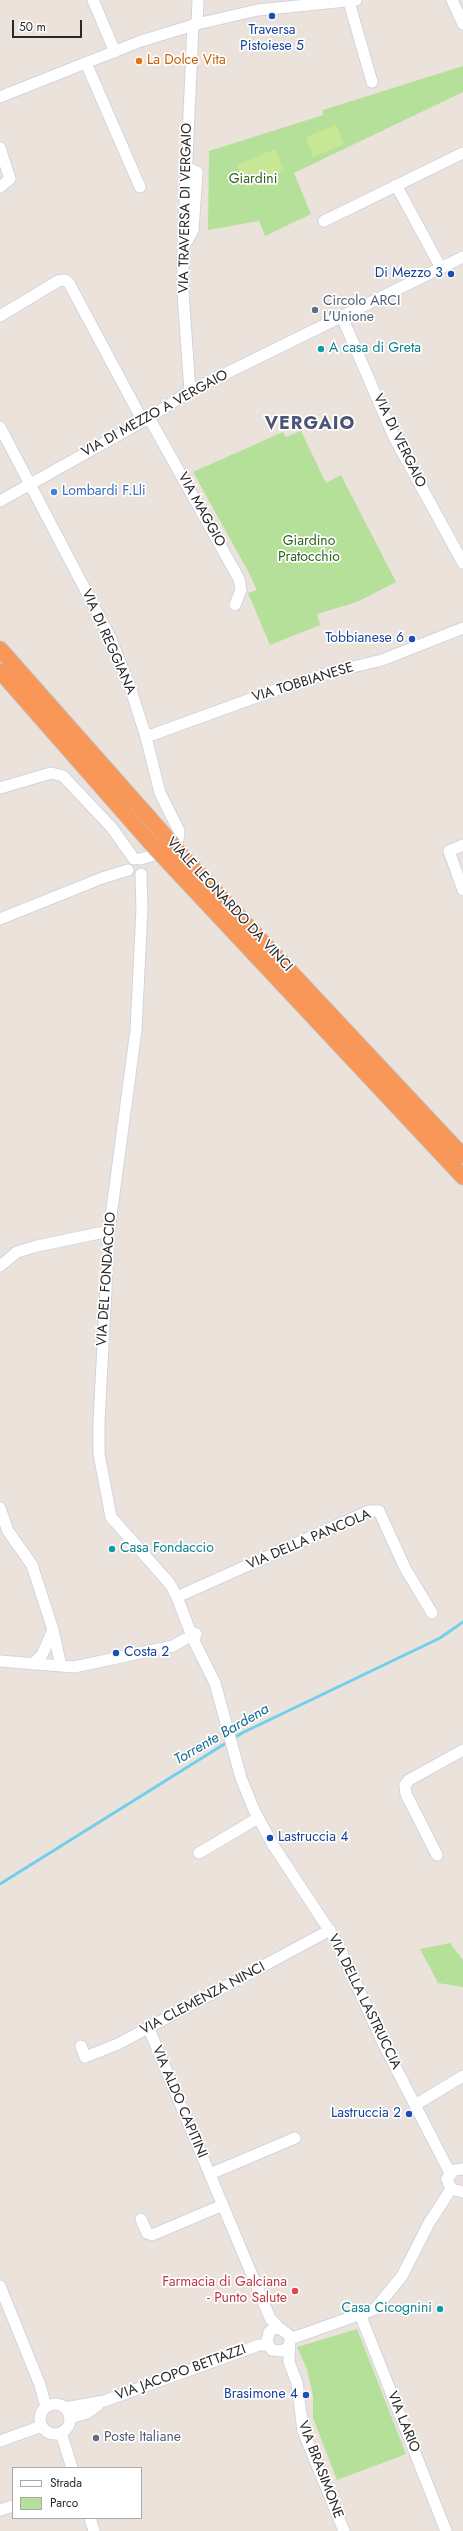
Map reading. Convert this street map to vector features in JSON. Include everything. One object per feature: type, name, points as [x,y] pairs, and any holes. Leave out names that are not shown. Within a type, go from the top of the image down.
[{"type":"highway","name":"VIALE LEONARDO DA VINCI","points":[[0,649],[184,858],[463,1156]]},
{"type":"highway","name":"VIALE LEONARDO DA VINCI","points":[[0,671],[148,840],[463,1178]]},
{"type":"street","points":[[93,0],[115,52]]},
{"type":"street","name":"VIA TRAVERSA DI VERGAIO","points":[[190,391],[184,293],[183,248],[186,168],[195,24],[198,0]]},
{"type":"street","points":[[452,0],[463,24]]},
{"type":"street","points":[[0,97],[115,52],[195,24],[258,10],[352,1],[372,82]]},
{"type":"street","points":[[86,63],[140,187]]},
{"type":"street","points":[[0,148],[10,179],[0,187]]},
{"type":"street","points":[[324,221],[463,153]]},
{"type":"street","points":[[396,185],[441,268]]},
{"type":"street","name":"VIA DI MEZZO A VERGAIO","points":[[0,501],[147,419],[190,391],[463,257]]},
{"type":"street","name":"VIA MAGGIO","points":[[0,316],[58,281],[65,280],[69,283],[140,414],[152,423],[239,579],[241,590],[235,606]]},
{"type":"street","name":"VIA DI VERGAIO","points":[[342,317],[394,437],[461,559]]},
{"type":"street","name":"VIA DI REGGIANA","points":[[0,427],[110,637],[146,737],[160,793],[179,835],[173,843],[135,867]]},
{"type":"street","name":"VIA TOBBIANESE","points":[[146,737],[281,688],[332,672],[382,660],[462,628]]},
{"type":"street","name":"VIA DEL FONDACCIO","points":[[0,788],[51,773],[63,776],[112,828],[135,867],[142,900],[136,1030],[113,1186],[109,1231],[99,1421],[99,1454],[107,1503],[111,1517],[118,1528],[154,1564],[177,1597],[190,1637],[215,1683],[234,1748]]},
{"type":"street","points":[[463,846],[449,851],[463,890]]},
{"type":"street","points":[[0,919],[102,878],[135,867]]},
{"type":"street","points":[[0,1266],[18,1252],[37,1246],[109,1231]]},
{"type":"street","points":[[0,1508],[2,1524],[32,1565],[53,1630],[61,1666]]},
{"type":"street","name":"VIA DELLA PANCOLA","points":[[177,1597],[369,1511],[379,1511],[405,1568],[432,1613]]},
{"type":"street","points":[[0,1534],[14,1540]]},
{"type":"street","points":[[33,1664],[42,1655],[53,1630]]},
{"type":"street","points":[[0,1661],[74,1667],[167,1648],[190,1637]]},
{"type":"street","name":"VIA DELLA LASTRUCCIA","points":[[234,1748],[245,1787],[258,1818],[288,1868],[330,1930],[415,2105],[450,2173]]},
{"type":"street","points":[[437,1855],[406,1794],[405,1785],[409,1780],[463,1750]]},
{"type":"street","points":[[199,1853],[258,1818]]},
{"type":"street","name":"VIA CLEMENZA NINCI","points":[[81,2046],[85,2057],[149,2029],[330,1930]]},
{"type":"street","name":"VIA ALDO CAPITINI","points":[[149,2029],[278,2340]]},
{"type":"street","points":[[415,2105],[463,2076]]},
{"type":"street","name":"VIA ALDO CAPITINI","points":[[210,2174],[295,2138]]},
{"type":"street","points":[[463,2169],[458,2169],[450,2173],[447,2179],[451,2189],[463,2192]]},
{"type":"street","name":"VIA JACOPO BETTAZZI","points":[[67,2413],[86,2413],[104,2401],[278,2340],[375,2309],[402,2276],[429,2223],[451,2189]]},
{"type":"street","points":[[140,2219],[147,2233],[152,2235],[223,2205]]},
{"type":"street","points":[[0,2286],[40,2385],[46,2407]]},
{"type":"street","name":"VIA LARIO","points":[[360,2314],[446,2531]]},
{"type":"street","name":"VIA BRASIMONE","points":[[278,2340],[297,2382],[303,2431],[344,2531]]},
{"type":"street","points":[[54,2404],[67,2413],[68,2427],[61,2432],[52,2433],[42,2426],[40,2418],[46,2407],[54,2404]]},
{"type":"street","points":[[0,2441],[42,2426]]},
{"type":"street","points":[[61,2432],[72,2467]]},
{"type":"street","points":[[0,2510],[12,2506]]},
{"type":"street","points":[[90,2519],[94,2531]]},
{"type":"green space","name":"Giardini","points":[[463,66],[463,92],[294,173],[311,214],[265,236],[259,221],[208,230],[209,151],[323,115],[323,110]]},
{"type":"green space","points":[[336,125],[344,144],[313,157],[306,137]]},
{"type":"green space","points":[[275,149],[284,171],[247,187],[237,165]]},
{"type":"green space","name":"Giardino Pratocchio","points":[[301,431],[326,483],[341,475],[396,582],[357,602],[317,614],[320,625],[270,645],[248,593],[257,590],[193,472],[283,432],[286,437]]},
{"type":"green space","points":[[450,1943],[463,1960],[463,1987],[438,1983],[420,1949]]},
{"type":"green space","points":[[357,2329],[406,2454],[337,2480],[313,2418],[313,2396],[307,2369],[297,2347]]},
{"type":"waterway","name":"Torrente Bardena","points":[[0,1884],[242,1733],[440,1638],[463,1622]]},
{"type":"place","name":"Traversa Pistoiese 5","points":[[272,16]]},
{"type":"place","name":"La Dolce Vita","points":[[139,61]]},
{"type":"place","name":"Di Mezzo 3","points":[[451,274]]},
{"type":"place","name":"Circolo ARCI L'Unione","points":[[315,310]]},
{"type":"place","name":"A casa di Greta","points":[[321,349]]},
{"type":"place","name":"Lombardi F.Lli","points":[[54,492]]},
{"type":"place","name":"Tobbianese 6","points":[[412,639]]},
{"type":"place","name":"Casa Fondaccio","points":[[112,1549]]},
{"type":"place","name":"Costa 2","points":[[116,1653]]},
{"type":"place","name":"Lastruccia 4","points":[[270,1838]]},
{"type":"place","name":"Lastruccia 2","points":[[409,2114]]},
{"type":"place","name":"Farmacia di Galciana - Punto Salute","points":[[295,2291]]},
{"type":"place","name":"Casa Cicognini","points":[[440,2309]]},
{"type":"place","name":"Brasimone 4","points":[[306,2395]]},
{"type":"place","name":"Poste Italiane","points":[[96,2438]]},
{"type":"district","name":"VERGAIO","points":[[310,425]]}]
